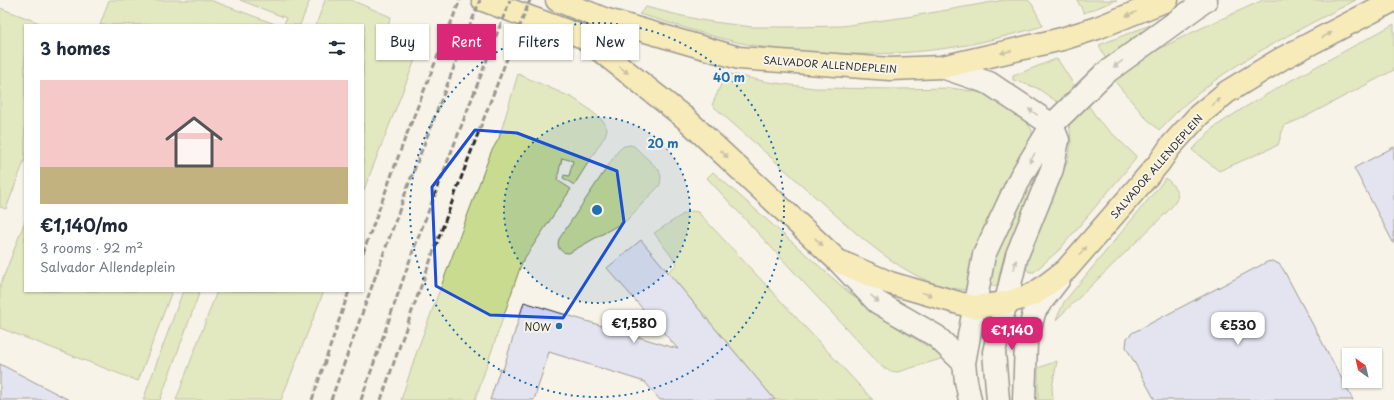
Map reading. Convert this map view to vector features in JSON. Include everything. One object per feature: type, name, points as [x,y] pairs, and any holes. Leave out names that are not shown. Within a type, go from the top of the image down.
[{"type":"main road","name":"SALVADOR ALLENDEPLEIN","points":[[483,0],[583,37],[685,118],[838,261],[877,302],[936,336],[964,363]]},
{"type":"main road","name":"SALVADOR ALLENDEPLEIN","points":[[557,0],[604,19],[739,58],[890,69],[942,67],[1062,39],[1097,28],[1167,0]]},
{"type":"main road","points":[[970,400],[964,363],[984,255],[1021,176],[1052,125],[1114,66],[1206,0]]},
{"type":"main road","name":"SALVADOR ALLENDEPLEIN","points":[[1024,400],[1026,342],[1035,310],[1066,270],[1199,115],[1227,92],[1281,59],[1394,0]]},
{"type":"main road","name":"SALVADOR ALLENDEPLEIN","points":[[942,67],[989,83],[1052,125]]},
{"type":"main road","points":[[998,400],[994,352],[1017,256],[1052,169],[1058,140],[1052,125]]},
{"type":"main road","name":"SALVADOR ALLENDEPLEIN","points":[[838,261],[890,284],[975,307],[1006,303],[1034,294],[1066,270]]},
{"type":"highlighted area","points":[[475,130],[517,133],[617,171],[624,222],[563,318],[490,315],[436,286],[432,187]]},
{"type":"green space","points":[[109,0],[210,0],[275,24],[100,24]]},
{"type":"green space","points":[[240,0],[310,0],[300,24],[284,24],[286,18]]},
{"type":"green space","points":[[325,0],[351,0],[391,17],[389,24],[376,24],[376,60],[415,60],[364,189],[364,24],[316,24]]},
{"type":"green space","points":[[1004,0],[1028,0],[1032,4],[1043,26],[967,45],[915,52],[835,54],[782,50],[712,36],[639,14],[646,7],[706,21],[752,27],[842,26],[913,16]]},
{"type":"green space","points":[[1077,0],[1117,0],[1084,13]]},
{"type":"green space","points":[[1263,0],[1356,0],[1273,44],[1233,68],[1190,100],[1159,130],[1145,117],[1112,78],[1148,55],[1167,45]]},
{"type":"green space","points":[[0,8],[42,24],[24,24],[24,162],[6,209],[0,207]]},
{"type":"green space","points":[[1394,24],[1394,70],[1305,117],[1284,126],[1278,145],[1219,171],[1192,150],[1213,128],[1242,109]]},
{"type":"green space","points":[[1150,25],[1154,26],[1107,62],[1099,45]]},
{"type":"green space","points":[[1056,59],[1076,88],[1059,103],[1037,88],[1013,80],[1013,76]]},
{"type":"green space","points":[[726,73],[768,82],[814,88],[951,88],[977,92],[1004,101],[1023,117],[1032,130],[1032,139],[989,216],[979,239],[966,290],[941,286],[923,279],[884,255],[857,234],[712,105]]},
{"type":"green space","points":[[518,74],[573,98],[589,109],[604,122],[607,129],[605,136],[574,185],[563,178],[564,175],[569,176],[573,161],[562,158],[557,180],[571,189],[522,262],[475,400],[401,400],[417,351],[491,152],[499,138]]},
{"type":"green space","points":[[1086,102],[1099,121],[1136,156],[1134,161],[1059,250],[1034,272],[1029,272],[1026,268],[1035,228],[1044,206],[1062,175],[1068,158],[1071,142],[1068,119]]},
{"type":"green space","points":[[624,146],[634,146],[659,170],[661,177],[660,185],[627,220],[569,253],[562,251],[558,245],[559,239],[618,151]]},
{"type":"green space","points":[[1047,150],[1033,194],[1007,248],[1000,271],[998,284],[995,286],[989,286],[998,237]]},
{"type":"green space","points":[[713,172],[868,308],[944,358],[898,372],[890,371],[882,367],[707,178]]},
{"type":"green space","points":[[1166,178],[1177,192],[1178,196],[1175,203],[1056,320],[1064,302]]},
{"type":"green space","points":[[692,211],[698,212],[873,400],[775,400],[668,272],[677,264],[654,233],[685,213]]},
{"type":"green space","points":[[24,224],[24,292],[172,292],[138,381],[0,328],[0,286]]},
{"type":"green space","points":[[183,292],[200,292],[160,400],[143,400]]},
{"type":"green space","points":[[217,292],[324,292],[281,400],[176,400]]},
{"type":"green space","points":[[1057,361],[1052,388],[1053,400],[1038,400],[1038,368]]},
{"type":"building","points":[[1394,147],[1394,244],[1354,168]]},
{"type":"building","name":"NOW","points":[[641,240],[775,400],[660,400],[645,382],[549,352],[534,400],[490,400],[500,369],[503,370],[524,302],[678,349],[607,268]]},
{"type":"building","points":[[1272,261],[1279,264],[1283,269],[1342,379],[1342,388],[1347,388],[1353,400],[1155,400],[1126,347],[1127,338],[1132,333],[1267,262]]},
{"type":"building","points":[[0,364],[69,400],[0,400]]},
{"type":"railway","points":[[364,250],[404,141],[460,0]]},
{"type":"railway","points":[[331,400],[409,183],[480,0]]},
{"type":"railway","points":[[361,400],[413,251],[510,0]]},
{"type":"railway","points":[[381,400],[453,199],[530,0]]},
{"type":"railway","points":[[312,400],[349,292]]},
{"type":"place","name":"NOW","points":[[559,326]]}]
